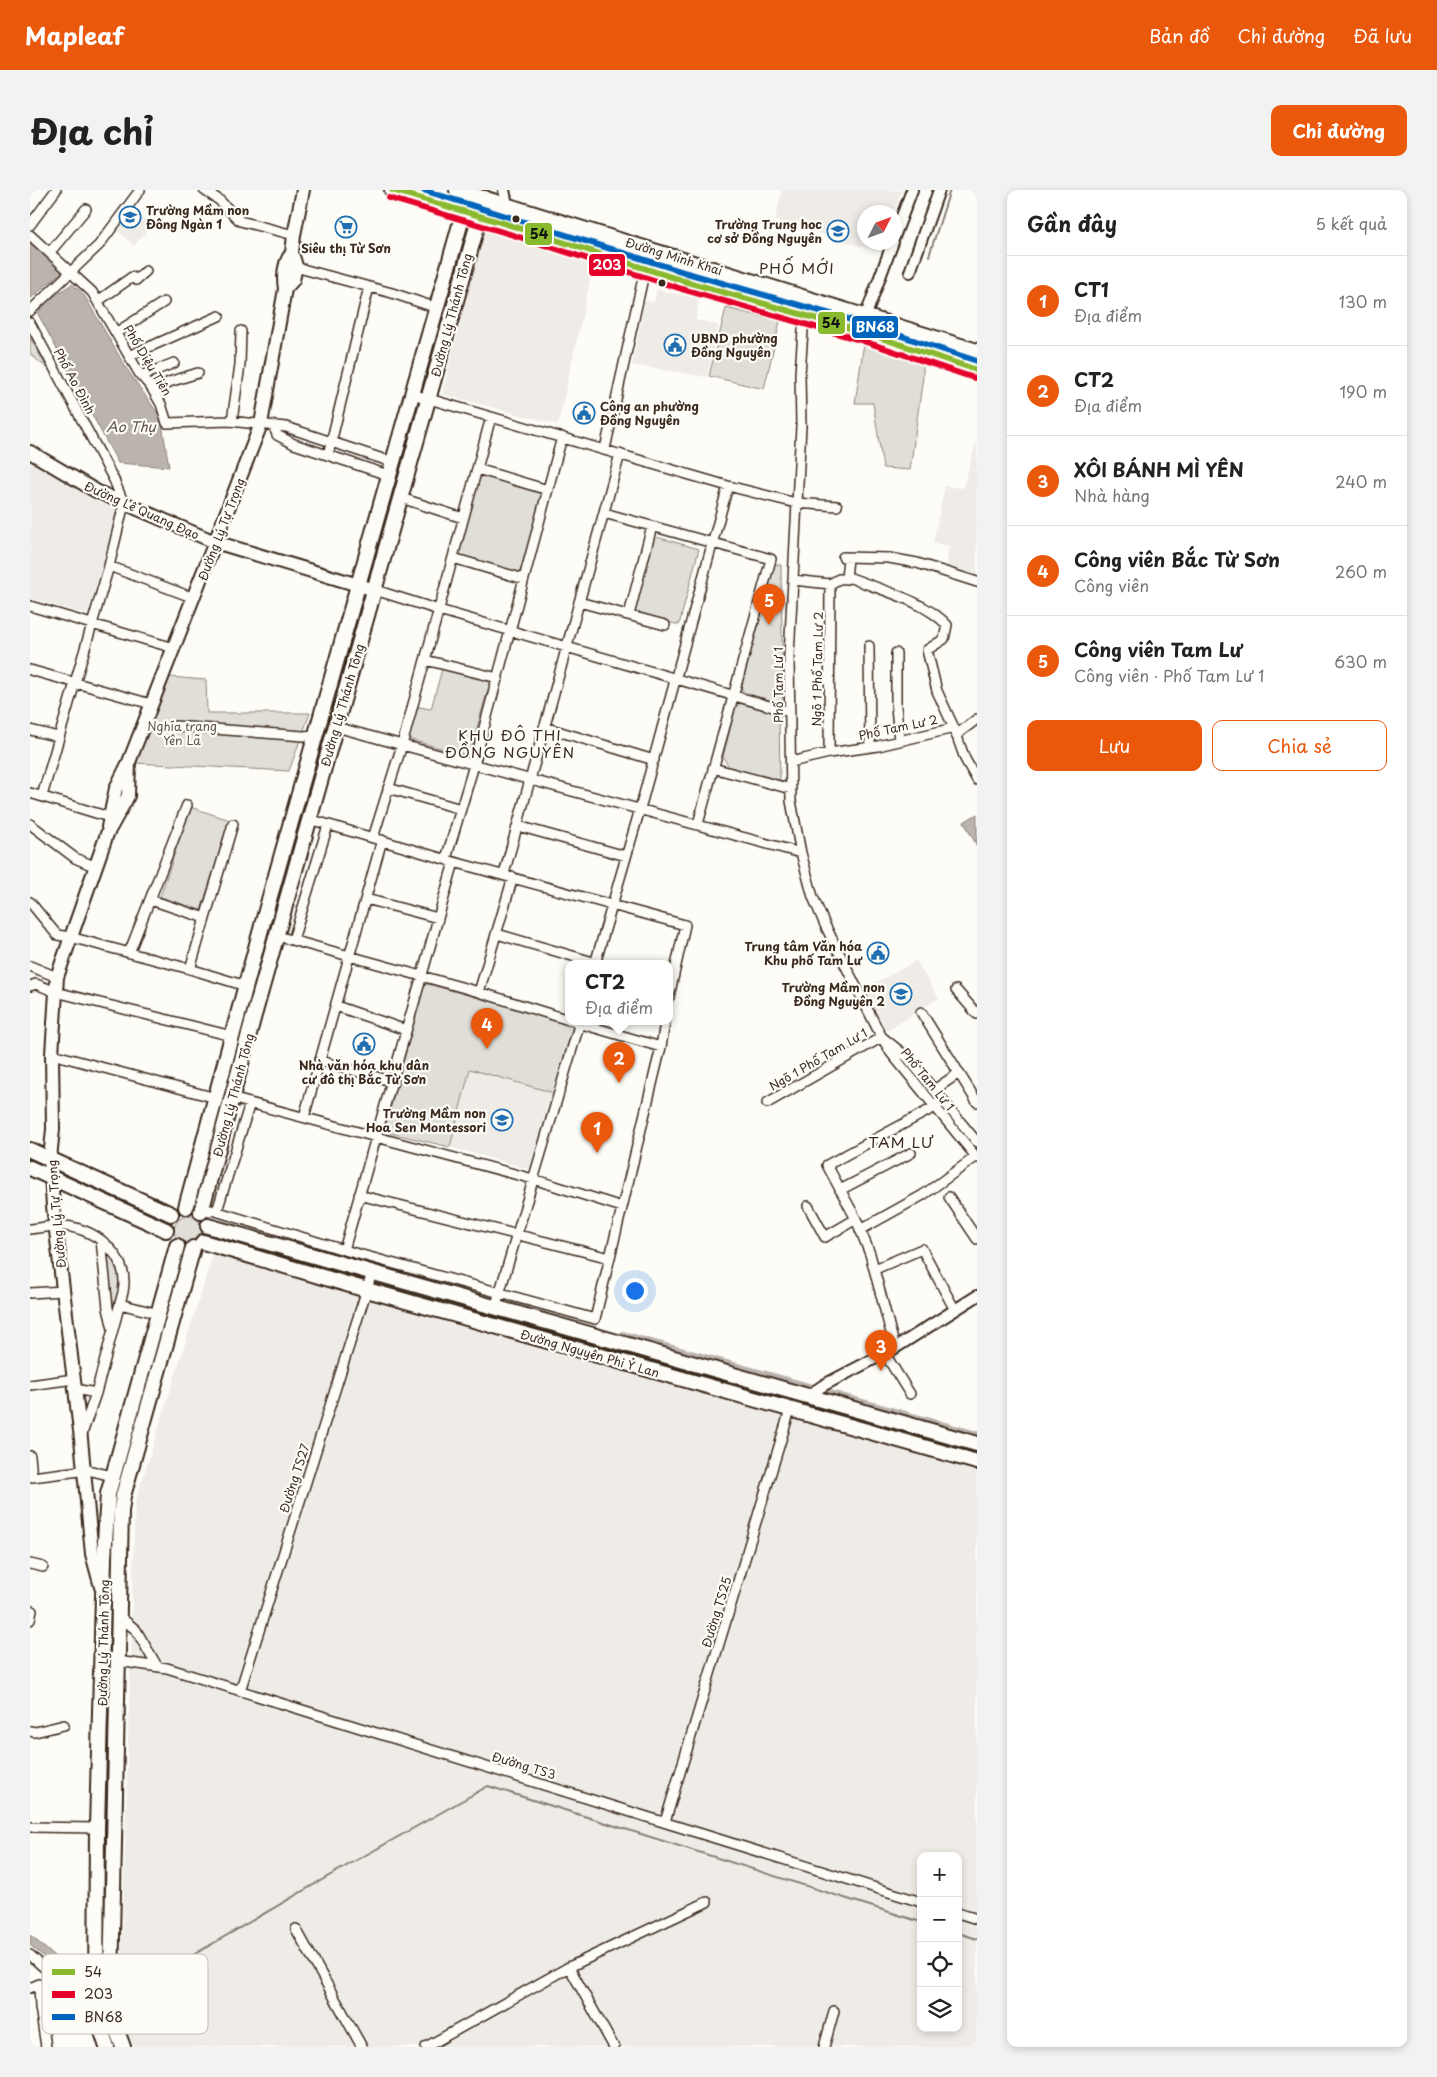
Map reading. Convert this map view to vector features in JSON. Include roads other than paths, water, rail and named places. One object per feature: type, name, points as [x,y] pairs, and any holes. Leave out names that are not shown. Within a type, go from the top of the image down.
[{"type":"main road","name":"Đường Lý Tự Trọng","points":[[285,289],[294,280],[295,267],[292,253],[303,190]]},
{"type":"main road","name":"Đường Minh Khai","points":[[392,190],[645,269],[860,331],[977,370]]},
{"type":"main road","name":"Đường Minh Khai","points":[[463,192],[507,204],[977,351]]},
{"type":"main road","name":"Đường Lý Thánh Tông","points":[[186,1207],[239,1009],[464,212],[463,192]]},
{"type":"main road","name":"Đường Lý Thánh Tông","points":[[201,1212],[231,1098],[485,198]]},
{"type":"main road","name":"Đường Lý Tự Trọng","points":[[107,834],[108,817],[116,788],[129,762],[261,424],[285,289],[283,277],[286,260],[292,253]]},
{"type":"main road","points":[[437,308],[452,313]]},
{"type":"main road","name":"Đường Lê Quang Đạo","points":[[30,452],[96,492],[215,542],[375,590]]},
{"type":"main road","name":"Đường Lý Tự Trọng","points":[[104,1599],[92,1554],[51,1177],[50,1159],[53,1129],[52,1054],[57,977],[107,834],[128,796],[129,762]]},
{"type":"main road","points":[[239,1009],[255,1013]]},
{"type":"main road","points":[[30,1150],[171,1214]]},
{"type":"main road","points":[[30,1168],[166,1230]]},
{"type":"main road","points":[[186,1207],[195,1208],[201,1212],[207,1220],[207,1234],[198,1245],[185,1249],[177,1246],[170,1239],[166,1230],[167,1221],[171,1214],[177,1209],[186,1207]]},
{"type":"main road","name":"Đường Nguyên Phi Ỷ Lan","points":[[208,1226],[977,1444]]},
{"type":"main road","name":"Đường Lý Thánh Tông","points":[[102,1954],[117,1660],[123,1496],[198,1245]]},
{"type":"main road","name":"Đường Nguyên Phi Ỷ Lan","points":[[198,1245],[367,1290],[977,1462]]},
{"type":"main road","name":"Đường Lý Thánh Tông","points":[[108,1954],[97,1828],[108,1494],[177,1246]]},
{"type":"main road","points":[[790,1410],[806,1397]]},
{"type":"main road","points":[[103,1660],[117,1660]]},
{"type":"main road","name":"Đường Lý Thánh Tông","points":[[103,2034],[107,2047]]},
{"type":"main road","name":"Đường Lý Thánh Tông","points":[[117,2034],[123,2047]]},
{"type":"street","points":[[30,225],[56,190]]},
{"type":"street","points":[[30,311],[99,245],[140,190]]},
{"type":"street","points":[[204,190],[219,200],[240,221],[294,235]]},
{"type":"street","points":[[504,190],[507,204]]},
{"type":"street","points":[[902,216],[912,190]]},
{"type":"street","points":[[910,272],[939,190]]},
{"type":"street","points":[[50,252],[86,209]]},
{"type":"street","name":"Phố Diệu Tiên","points":[[30,235],[92,292],[141,376],[155,393],[167,423],[232,421],[286,427],[331,443],[390,469]]},
{"type":"street","points":[[860,331],[890,250]]},
{"type":"street","points":[[295,267],[437,308]]},
{"type":"street","points":[[604,449],[645,269]]},
{"type":"street","points":[[98,301],[132,277],[136,280],[146,271]]},
{"type":"street","points":[[328,455],[369,287]]},
{"type":"street","points":[[117,332],[164,302]]},
{"type":"street","points":[[129,356],[219,316]]},
{"type":"street","name":"Phố Tam Lư 1","points":[[804,316],[800,374],[801,426],[789,656],[791,801],[801,853],[813,897],[824,925],[891,1054],[977,1157]]},
{"type":"street","name":"Phố Ao Đình","points":[[30,323],[114,480],[124,504]]},
{"type":"street","points":[[232,421],[240,365],[241,331]]},
{"type":"street","points":[[141,376],[174,363]]},
{"type":"street","points":[[155,393],[169,382],[198,372]]},
{"type":"street","points":[[412,394],[728,486],[796,503],[837,506]]},
{"type":"street","points":[[304,1117],[366,899],[388,788],[402,746],[491,416]]},
{"type":"street","name":"Phố Diệu Tiên","points":[[274,427],[277,435],[294,444],[328,455],[390,469]]},
{"type":"street","points":[[344,1250],[376,1137],[394,1082],[406,1030],[438,918],[461,809],[562,437]]},
{"type":"street","points":[[479,992],[497,934],[518,826],[530,778],[620,454]]},
{"type":"street","points":[[477,469],[548,490]]},
{"type":"street","points":[[598,960],[728,486]]},
{"type":"street","points":[[401,498],[464,518]]},
{"type":"street","points":[[42,796],[109,566],[124,504]]},
{"type":"street","points":[[604,513],[771,559],[698,824]]},
{"type":"street","points":[[629,615],[652,526]]},
{"type":"street","points":[[453,558],[524,579]]},
{"type":"street","points":[[846,578],[846,558],[889,558],[917,563],[977,582]]},
{"type":"street","points":[[109,566],[194,598]]},
{"type":"street","points":[[792,580],[830,584],[839,579],[851,578],[926,608],[941,618],[947,625],[944,639],[926,650],[937,691],[965,759],[977,780]]},
{"type":"street","name":"Ngõ 1 Phố Tam Lư 2","points":[[829,754],[830,584]]},
{"type":"street","points":[[375,590],[790,712]]},
{"type":"street","points":[[579,602],[665,625]]},
{"type":"street","points":[[30,606],[174,648]]},
{"type":"street","points":[[868,646],[870,747]]},
{"type":"street","points":[[896,653],[896,706],[899,741]]},
{"type":"street","points":[[425,660],[498,678]]},
{"type":"street","points":[[30,670],[151,704]]},
{"type":"street","points":[[955,731],[976,723]]},
{"type":"street","points":[[175,726],[304,736],[316,735]]},
{"type":"street","points":[[336,727],[474,765],[530,778],[801,853]]},
{"type":"street","points":[[544,727],[654,760]]},
{"type":"street","points":[[30,730],[59,737]]},
{"type":"street","name":"Phố Tam Lư 2","points":[[791,762],[955,731]]},
{"type":"street","points":[[713,768],[791,789]]},
{"type":"street","points":[[388,788],[461,809]]},
{"type":"street","points":[[30,793],[108,817]]},
{"type":"street","points":[[129,954],[187,805]]},
{"type":"street","points":[[310,819],[685,925],[673,971]]},
{"type":"street","points":[[30,824],[75,858],[96,867]]},
{"type":"street","points":[[190,969],[233,824]]},
{"type":"street","points":[[292,940],[328,824]]},
{"type":"street","points":[[518,826],[626,856]]},
{"type":"street","points":[[366,899],[438,918]]},
{"type":"street","points":[[151,900],[205,918]]},
{"type":"street","points":[[30,902],[53,933],[57,935],[190,969],[246,986]]},
{"type":"street","points":[[497,934],[584,960]]},
{"type":"street","points":[[277,936],[479,992],[565,1019]]},
{"type":"street","points":[[30,966],[57,977]]},
{"type":"street","points":[[30,986],[36,984],[56,992],[232,1036]]},
{"type":"street","points":[[956,990],[977,1014]]},
{"type":"street","points":[[336,1006],[406,1030]]},
{"type":"street","points":[[921,1012],[977,1102]]},
{"type":"street","points":[[495,1308],[577,1025]]},
{"type":"street","points":[[588,1025],[661,1047]]},
{"type":"street","points":[[201,1212],[212,1210],[344,1250],[595,1319],[661,1047],[665,1025]]},
{"type":"street","name":"Phố Tam Lư 1","points":[[882,1037],[907,1057],[943,1100],[974,1131],[977,1142]]},
{"type":"street","name":"Ngõ 1 Phố Tam Lư 1","points":[[766,1103],[882,1037]]},
{"type":"street","points":[[52,1054],[216,1098]]},
{"type":"street","points":[[321,1061],[394,1082]]},
{"type":"street","points":[[934,1090],[959,1073]]},
{"type":"street","points":[[231,1098],[533,1179],[622,1207]]},
{"type":"street","points":[[895,1348],[875,1270],[856,1220],[827,1165],[935,1107],[943,1100]]},
{"type":"street","points":[[217,1212],[250,1103]]},
{"type":"street","points":[[840,1190],[911,1153]]},
{"type":"street","points":[[860,1230],[923,1195],[977,1157]]},
{"type":"street","points":[[359,1195],[516,1236],[610,1258]]},
{"type":"street","points":[[949,1197],[977,1239]]},
{"type":"street","points":[[808,1206],[825,1237],[856,1220]]},
{"type":"street","points":[[30,1229],[56,1226],[72,1227],[100,1240],[114,1252],[122,1265],[125,1281],[120,1304],[96,1393],[81,1439]]},
{"type":"street","points":[[100,1240],[108,1308],[113,1330]]},
{"type":"street","points":[[875,1270],[922,1249],[955,1310]]},
{"type":"street","name":"Đường TS27","points":[[240,1690],[372,1273]]},
{"type":"street","points":[[30,1292],[64,1291]]},
{"type":"street","points":[[806,1397],[824,1384],[895,1348],[977,1296]]},
{"type":"street","points":[[120,1304],[158,1314]]},
{"type":"street","points":[[884,1354],[910,1394]]},
{"type":"street","points":[[30,1385],[74,1384],[96,1393]]},
{"type":"street","name":"Đường TS25","points":[[665,1822],[790,1410]]},
{"type":"street","points":[[30,1456],[31,1477],[84,1470],[96,1471],[112,1476]]},
{"type":"street","points":[[30,1564],[43,1567]]},
{"type":"street","points":[[119,1616],[136,1630],[157,1666]]},
{"type":"street","name":"Đường TS3","points":[[117,1660],[157,1666],[240,1690],[917,1901]]},
{"type":"street","points":[[30,1731],[35,1732],[64,1725]]},
{"type":"street","points":[[30,1827],[97,1828]]},
{"type":"street","points":[[426,2047],[569,1967],[707,1902]]},
{"type":"street","points":[[962,1914],[977,1919]]},
{"type":"street","points":[[296,1929],[362,2047]]},
{"type":"street","points":[[30,1955],[42,1967]]},
{"type":"street","points":[[569,1967],[614,2047]]},
{"type":"street","points":[[30,1988],[42,1980]]},
{"type":"street","points":[[39,1984],[42,2020]]},
{"type":"street","points":[[824,2047],[834,2011]]},
{"type":"street","points":[[44,2034],[46,2047]]},
{"type":"water","points":[[30,242],[63,271],[30,299]]},
{"type":"water","name":"Ao Thụ","points":[[72,284],[84,295],[126,368],[161,418],[169,467],[118,463],[38,314],[43,304]]},
{"type":"water","points":[[977,814],[977,846],[964,822]]},
{"type":"water","points":[[30,1935],[52,1954],[42,1955],[30,1945]]},
{"type":"waterway","points":[[929,256],[950,190]]},
{"type":"waterway","points":[[623,1335],[809,1387]]},
{"type":"waterway","points":[[824,1392],[977,1435]]},
{"type":"waterway","points":[[195,1954],[488,1786],[917,1921]]},
{"type":"waterway","points":[[962,1934],[977,1939]]},
{"type":"place","name":"Trường Mầm non Đông Ngàn 1","points":[[130,217]]},
{"type":"place","name":"Siêu thị Từ Sơn","points":[[346,227]]},
{"type":"place","name":"Trường Trung học cơ sở Đồng Nguyên","points":[[838,231]]},
{"type":"place","name":"UBND phường Đồng Nguyên","points":[[675,345]]},
{"type":"place","name":"Công an phường Đồng Nguyên","points":[[584,413]]},
{"type":"place","name":"Công viên Tam Lư","points":[[769,625]]},
{"type":"place","name":"Trung tâm Văn hóa Khu phố Tam Lư","points":[[878,953]]},
{"type":"place","name":"Trường Mầm non Đồng Nguyên 2","points":[[901,994]]},
{"type":"place","name":"Nhà văn hóa khu dân cư đô thị Bắc Từ Sơn","points":[[364,1044]]},
{"type":"place","name":"Công viên Bắc Từ Sơn","points":[[487,1049]]},
{"type":"place","name":"CT2","points":[[619,1083]]},
{"type":"place","name":"Trường Mầm non Hoa Sen Montessori","points":[[502,1120]]},
{"type":"place","name":"CT1","points":[[597,1153]]},
{"type":"place","name":"XÔI BÁNH MÌ YÊN","points":[[881,1371]]},
{"type":"district","name":"PHỐ MỚI","points":[[797,267]]},
{"type":"district","name":"KHU ĐÔ THỊ ĐỒNG NGUYÊN","points":[[510,742]]},
{"type":"district","name":"TAM LƯ","points":[[901,1141]]},
{"type":"park label","name":"Nghĩa trang Yên Lã","points":[[182,733]]}]
